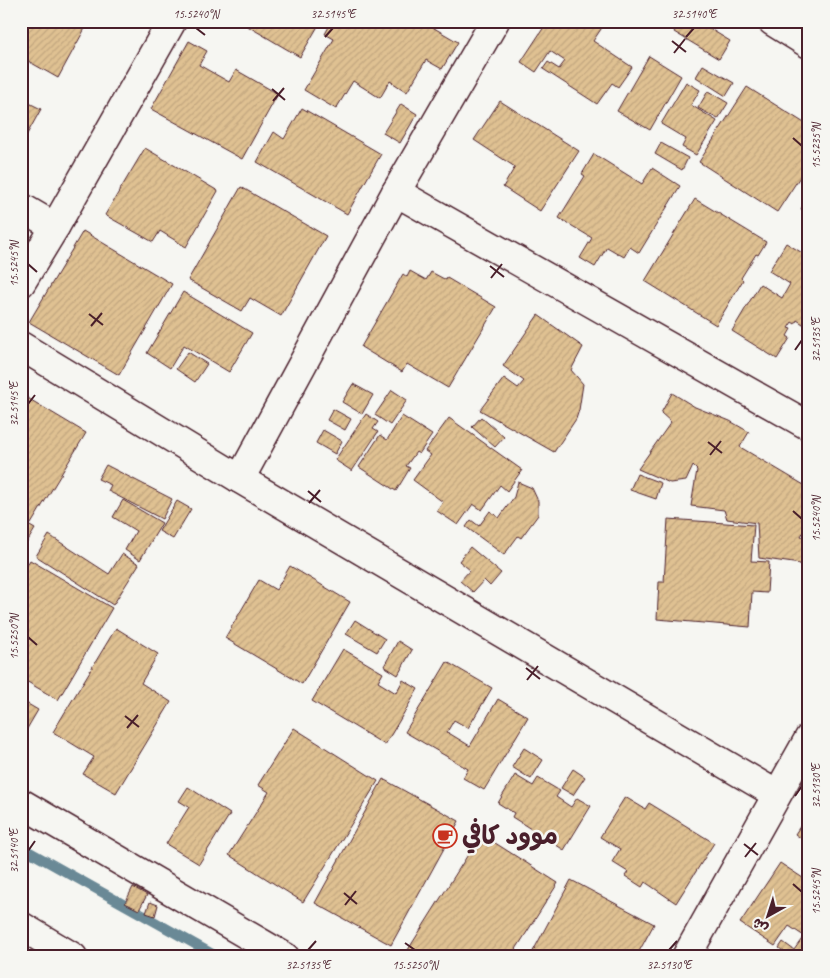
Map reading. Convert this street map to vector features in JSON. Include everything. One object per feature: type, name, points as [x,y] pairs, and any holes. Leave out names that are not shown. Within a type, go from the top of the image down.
[{"type":"street","points":[[21,283],[55,228],[172,21]]},
{"type":"street","points":[[240,479],[396,192],[495,21]]},
{"type":"street","points":[[772,21],[809,44]]},
{"type":"street","points":[[396,192],[809,426]]},
{"type":"street","points":[[21,207],[55,228]]},
{"type":"street","points":[[21,346],[240,479],[776,794]]},
{"type":"street","points":[[686,957],[809,738]]},
{"type":"street","points":[[21,803],[285,957]]},
{"type":"street","points":[[21,926],[73,957]]},
{"type":"building","points":[[21,21],[89,21],[58,78],[21,57]]},
{"type":"building","points":[[239,21],[321,21],[300,57]]},
{"type":"building","points":[[332,21],[422,21],[458,42],[442,69],[426,60],[407,92],[390,81],[380,98],[353,81],[336,109],[304,90],[334,39],[325,34]]},
{"type":"building","points":[[548,21],[565,21],[577,29],[582,21],[602,21],[605,23],[593,41],[632,67],[618,87],[612,83],[597,104],[543,69],[548,62],[559,69],[565,61],[550,51],[536,72],[521,62]]},
{"type":"building","points":[[680,21],[697,21],[730,41],[719,59],[674,32]]},
{"type":"building","points":[[189,41],[207,51],[199,65],[229,82],[236,70],[278,94],[242,159],[151,109]]},
{"type":"building","points":[[649,56],[681,76],[650,130],[617,111]]},
{"type":"building","points":[[703,65],[734,83],[726,96],[696,77]]},
{"type":"building","points":[[686,82],[700,90],[691,105],[717,121],[696,155],[682,147],[686,139],[661,124]]},
{"type":"building","points":[[747,87],[809,126],[807,141],[809,142],[809,163],[777,212],[699,162]]},
{"type":"building","points":[[708,91],[728,103],[718,119],[698,108]]},
{"type":"building","points":[[21,99],[41,109],[21,145]]},
{"type":"building","points":[[500,101],[579,151],[540,211],[503,187],[515,167],[474,140]]},
{"type":"building","points":[[401,104],[417,114],[400,143],[383,133]]},
{"type":"building","points":[[302,108],[381,154],[347,214],[257,162],[274,132],[284,139]]},
{"type":"building","points":[[661,143],[688,158],[682,170],[655,154]]},
{"type":"building","points":[[145,148],[218,191],[186,247],[160,231],[153,242],[105,215]]},
{"type":"building","points":[[594,154],[642,184],[652,168],[680,186],[639,253],[630,247],[624,257],[607,247],[595,267],[580,258],[592,238],[559,218],[585,176],[582,174]]},
{"type":"building","points":[[241,187],[326,236],[281,316],[250,298],[242,311],[188,280]]},
{"type":"building","points":[[809,195],[809,213],[801,209]]},
{"type":"building","points":[[695,199],[766,242],[741,278],[743,280],[716,325],[645,281]]},
{"type":"building","points":[[83,231],[172,284],[119,375],[29,322]]},
{"type":"building","points":[[786,243],[809,257],[809,328],[797,320],[795,324],[792,322],[788,328],[791,329],[787,336],[790,338],[777,359],[732,331],[760,284],[782,298],[790,284],[769,271]]},
{"type":"building","points":[[410,271],[426,280],[431,272],[446,280],[447,278],[496,307],[448,388],[407,364],[402,372],[361,347],[403,274],[407,277]]},
{"type":"building","points":[[183,292],[252,333],[229,372],[184,345],[170,368],[147,353]]},
{"type":"building","points":[[538,315],[583,347],[571,370],[583,384],[579,410],[576,419],[554,452],[480,410],[504,378],[518,388],[524,381],[503,366]]},
{"type":"building","points":[[188,352],[207,364],[195,382],[176,369]]},
{"type":"building","points":[[353,384],[373,395],[362,414],[342,402]]},
{"type":"building","points":[[392,390],[407,400],[390,425],[375,415]]},
{"type":"building","points":[[672,393],[695,407],[730,421],[749,432],[740,447],[809,488],[809,523],[801,536],[809,540],[809,581],[807,584],[800,564],[759,558],[757,523],[727,519],[724,510],[691,506],[697,470],[693,466],[686,481],[670,483],[638,469],[671,422],[661,413]]},
{"type":"building","points":[[21,394],[86,433],[31,524],[21,518]]},
{"type":"building","points":[[333,409],[351,419],[345,430],[327,420]]},
{"type":"building","points":[[366,414],[378,422],[373,429],[378,432],[352,471],[335,460]]},
{"type":"building","points":[[402,416],[432,435],[419,454],[416,452],[406,466],[410,468],[396,491],[359,467],[380,435],[387,440]]},
{"type":"building","points":[[481,417],[504,437],[495,447],[472,427]]},
{"type":"building","points":[[449,418],[522,470],[507,491],[500,485],[482,510],[473,504],[458,525],[437,511],[443,502],[413,480],[431,455],[425,451]]},
{"type":"building","points":[[323,430],[342,441],[335,454],[316,443]]},
{"type":"building","points":[[106,465],[172,499],[162,519],[108,491],[111,485],[98,479]]},
{"type":"building","points":[[637,474],[661,483],[656,499],[630,490]]},
{"type":"building","points":[[518,482],[532,488],[538,501],[538,515],[521,538],[518,536],[504,555],[466,527],[471,520],[479,526],[490,511],[499,518],[514,497]]},
{"type":"building","points":[[123,500],[162,523],[140,560],[125,550],[136,531],[113,517]]},
{"type":"building","points":[[177,501],[191,509],[173,539],[159,531]]},
{"type":"building","points":[[668,519],[754,525],[751,561],[769,562],[767,593],[752,592],[750,627],[657,619],[659,582],[664,582]]},
{"type":"building","points":[[21,521],[35,529],[21,552]]},
{"type":"building","points":[[49,535],[109,574],[122,554],[139,564],[113,605],[36,556]]},
{"type":"building","points":[[470,547],[501,573],[490,586],[484,580],[473,592],[460,581],[470,570],[459,561]]},
{"type":"building","points":[[30,560],[112,608],[58,700],[26,681],[21,690],[21,575]]},
{"type":"building","points":[[290,566],[350,602],[302,684],[225,638],[259,580],[276,590]]},
{"type":"building","points":[[355,620],[385,639],[377,652],[346,634]]},
{"type":"building","points":[[116,628],[158,654],[141,683],[171,702],[116,793],[83,774],[94,757],[53,732]]},
{"type":"building","points":[[398,641],[412,650],[398,675],[384,666]]},
{"type":"building","points":[[343,649],[383,673],[378,682],[396,693],[403,680],[418,689],[385,745],[312,701]]},
{"type":"building","points":[[447,662],[492,688],[468,728],[454,720],[447,732],[470,746],[498,699],[528,717],[484,790],[463,778],[468,769],[405,732]]},
{"type":"building","points":[[21,700],[38,710],[21,739]]},
{"type":"building","points":[[294,728],[378,781],[303,902],[229,855],[269,792],[258,785]]},
{"type":"building","points":[[524,748],[543,760],[531,779],[512,767]]},
{"type":"building","points":[[573,769],[585,777],[573,795],[561,788]]},
{"type":"building","points":[[515,775],[533,786],[538,778],[560,791],[556,797],[571,807],[577,798],[591,806],[564,850],[512,817],[514,813],[498,803]]},
{"type":"building","points":[[383,779],[459,821],[391,945],[315,903]]},
{"type":"building","points":[[188,787],[230,814],[199,864],[166,844],[189,807],[179,801]]},
{"type":"building","points":[[625,797],[645,809],[649,803],[714,843],[676,903],[645,882],[642,887],[625,876],[628,872],[612,862],[620,849],[600,837]]},
{"type":"building","points":[[809,813],[809,844],[795,834]]},
{"type":"building","points":[[481,834],[558,883],[511,957],[412,957],[406,953]]},
{"type":"building","points":[[780,863],[809,882],[809,957],[797,957],[794,955],[792,957],[779,948],[783,942],[794,950],[804,936],[789,926],[775,946],[740,923]]},
{"type":"building","points":[[571,880],[654,924],[636,957],[530,957]]},
{"type":"building","points":[[133,887],[147,895],[139,910],[125,903]]},
{"type":"building","points":[[150,902],[158,905],[155,916],[146,913]]},
{"type":"waterway","points":[[21,847],[218,957]]},
{"type":"place","name":"موود كافي","points":[[445,836]]}]
